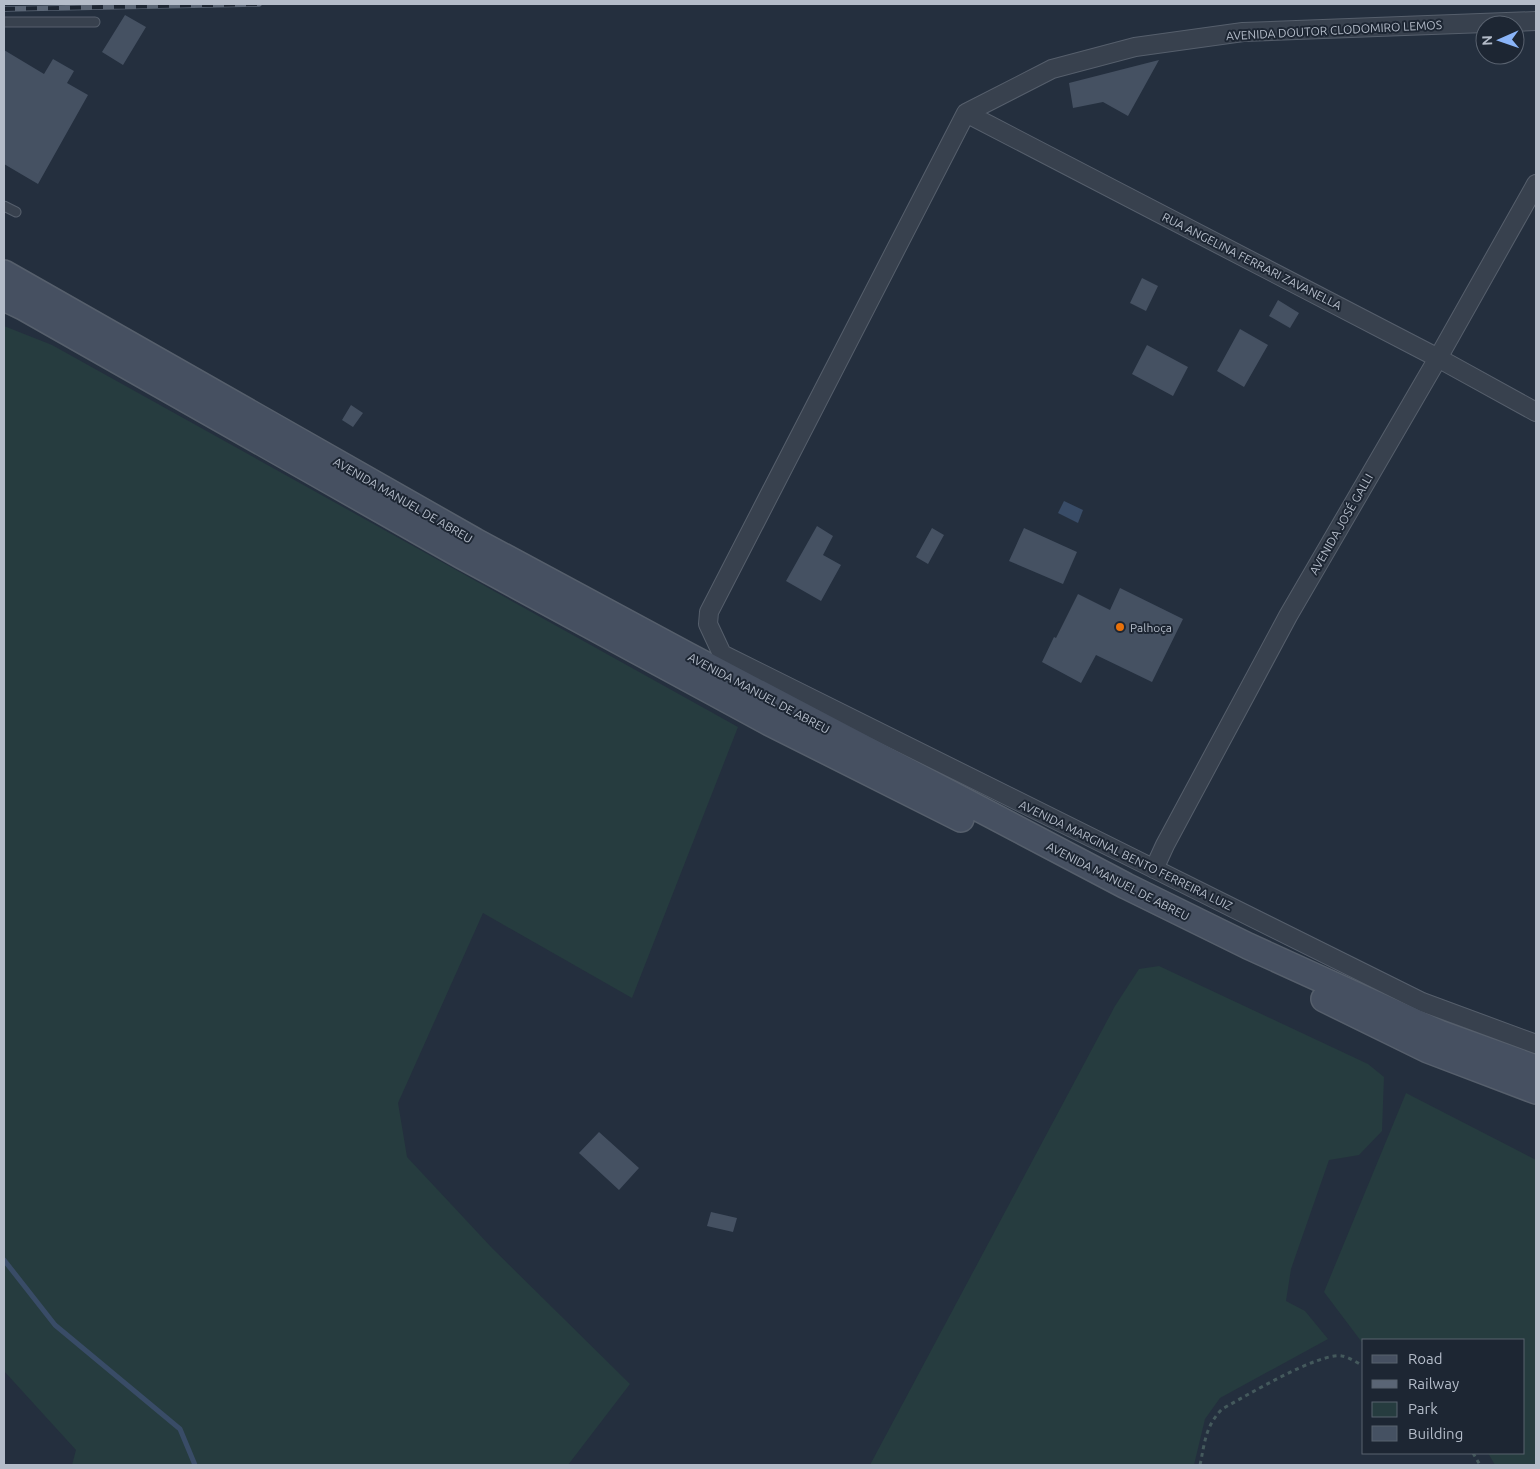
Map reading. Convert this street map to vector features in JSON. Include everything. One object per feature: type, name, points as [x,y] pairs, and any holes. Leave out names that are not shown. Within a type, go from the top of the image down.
[{"type":"main road","name":"AVENIDA MANUEL DE ABREU","points":[[4,273],[475,541],[1126,886],[1248,946],[1439,1033],[1536,1068]]},
{"type":"main road","name":"AVENIDA MANUEL DE ABREU","points":[[4,298],[462,556],[768,722],[1428,1050],[1536,1091]]},
{"type":"street","name":"AVENIDA DOUTOR CLODOMIRO LEMOS","points":[[966,113],[1052,69],[1135,47],[1243,32],[1536,21]]},
{"type":"street","name":"RUA ANGELINA FERRARI ZAVANELLA","points":[[966,113],[1438,358],[1536,412]]},
{"type":"street","name":"AVENIDA MARGINAL BENTO FERREIRA LUIZ","points":[[966,113],[709,612],[708,624],[722,654],[1422,1002],[1536,1044]]},
{"type":"street","name":"AVENIDA JOSÉ GALLI","points":[[1154,869],[1288,616],[1438,358],[1536,184]]},
{"type":"lane","points":[[4,22],[95,22]]},
{"type":"lane","points":[[4,206],[16,212]]},
{"type":"path","points":[[1200,1465],[1207,1432],[1212,1420],[1222,1409],[1307,1364],[1325,1357],[1342,1356],[1362,1365]]},
{"type":"path","points":[[1474,1454],[1480,1465]]},
{"type":"green space","points":[[4,326],[52,345],[738,727],[632,998],[483,913],[398,1103],[407,1157],[492,1248],[630,1384],[568,1465],[72,1465],[76,1450],[4,1371]]},
{"type":"green space","points":[[1159,966],[1368,1064],[1384,1077],[1382,1131],[1359,1155],[1329,1160],[1291,1269],[1286,1301],[1305,1311],[1328,1339],[1220,1398],[1205,1419],[1194,1465],[870,1465],[1115,1006],[1139,969]]},
{"type":"green space","points":[[1406,1093],[1536,1160],[1536,1465],[1495,1465],[1489,1454],[1525,1454],[1525,1339],[1362,1339],[1362,1342],[1324,1292]]},
{"type":"water","points":[[1064,501],[1083,510],[1078,523],[1058,513]]},
{"type":"building","points":[[125,15],[146,27],[123,65],[102,52]]},
{"type":"building","points":[[4,50],[44,74],[53,59],[74,71],[67,83],[88,95],[38,184],[4,164]]},
{"type":"building","points":[[1159,60],[1128,116],[1103,102],[1073,108],[1069,83]]},
{"type":"building","points":[[1142,278],[1158,286],[1146,311],[1130,303]]},
{"type":"building","points":[[1278,300],[1299,313],[1290,328],[1269,316]]},
{"type":"building","points":[[1240,329],[1268,345],[1244,387],[1217,371]]},
{"type":"building","points":[[1147,345],[1188,367],[1173,396],[1132,374]]},
{"type":"building","points":[[351,405],[363,413],[353,427],[342,420]]},
{"type":"building","points":[[817,526],[833,536],[823,555],[841,565],[821,601],[786,581]]},
{"type":"building","points":[[932,528],[944,535],[928,564],[916,557]]},
{"type":"building","points":[[1024,528],[1077,552],[1063,584],[1009,561]]},
{"type":"building","name":"Palhoça","points":[[1120,588],[1183,619],[1152,682],[1096,655],[1081,683],[1042,662],[1078,594],[1110,610]]},
{"type":"building","points":[[599,1132],[639,1168],[619,1190],[579,1153]]},
{"type":"building","points":[[711,1212],[737,1218],[733,1232],[707,1226]]},
{"type":"waterway","points":[[4,1260],[55,1325],[180,1429],[195,1465]]},
{"type":"railway","points":[[4,9],[259,4]]},
{"type":"place","name":"Palhoça","points":[[1120,627]]}]
